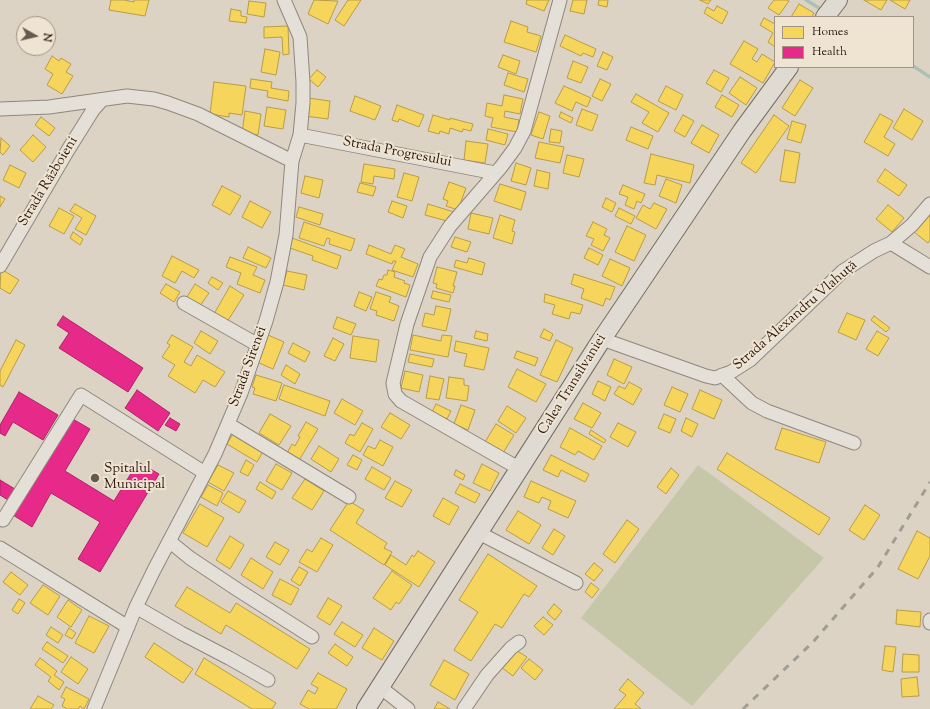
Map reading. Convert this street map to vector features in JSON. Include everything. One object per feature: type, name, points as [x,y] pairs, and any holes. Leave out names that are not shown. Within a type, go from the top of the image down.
[{"type":"highway","name":"Calea Transilvaniei","points":[[366,709],[602,339],[742,131],[788,68]]},
{"type":"street","name":"Strada Sirenei","points":[[94,709],[136,607],[215,454],[228,424],[258,345],[275,290],[283,259],[289,211],[292,161],[300,135],[302,121],[303,89],[300,37],[284,0]]},
{"type":"street","points":[[520,469],[401,401],[394,394],[393,383],[406,324],[430,257],[450,226],[501,167],[515,148],[524,131],[560,0]]},
{"type":"street","points":[[0,109],[42,108],[127,96],[168,103],[198,114],[292,161]]},
{"type":"street","name":"Strada Războieni","points":[[0,266],[68,150],[93,110],[102,100]]},
{"type":"street","name":"Strada Progresului","points":[[300,135],[495,173]]},
{"type":"street","name":"Strada Alexandru Vlahuță","points":[[602,339],[706,376],[715,378],[731,372],[750,360],[843,271],[874,251],[891,243],[912,225],[930,204]]},
{"type":"street","points":[[891,243],[930,267]]},
{"type":"street","points":[[184,303],[258,345]]},
{"type":"street","points":[[722,375],[752,403],[767,411],[854,443]]},
{"type":"street","points":[[4,520],[81,395],[205,473]]},
{"type":"street","points":[[228,424],[349,497]]},
{"type":"street","points":[[479,533],[576,583]]},
{"type":"street","points":[[169,541],[190,558],[312,637]]},
{"type":"street","points":[[0,548],[128,627]]},
{"type":"street","points":[[136,607],[268,680]]},
{"type":"street","points":[[464,709],[487,675],[511,648],[519,642]]},
{"type":"street","points":[[380,687],[408,709]]},
{"type":"green space","points":[[698,465],[824,558],[692,706],[581,618]]},
{"type":"building: Homes","points":[[111,0],[134,2],[134,0],[149,0],[145,16],[109,10]]},
{"type":"building: Homes","points":[[314,0],[338,1],[328,24],[308,14]]},
{"type":"building: Homes","points":[[348,0],[361,0],[344,26],[335,20]]},
{"type":"building: Homes","points":[[527,0],[549,0],[544,11],[526,4]]},
{"type":"building: Homes","points":[[573,0],[587,0],[584,14],[570,11]]},
{"type":"building: Homes","points":[[599,0],[608,0],[607,7],[598,5]]},
{"type":"building: Homes","points":[[700,0],[711,0],[708,4]]},
{"type":"building: Homes","points":[[774,0],[789,1],[779,15],[768,8]]},
{"type":"building: Homes","points":[[864,0],[887,0],[881,10]]},
{"type":"building: Homes","points":[[890,0],[910,0],[905,9]]},
{"type":"building: Homes","points":[[249,1],[266,3],[264,17],[247,14]]},
{"type":"building: Homes","points":[[799,4],[814,13],[812,16],[792,16]]},
{"type":"building: Homes","points":[[717,6],[728,12],[722,24],[704,13],[707,7],[714,11]]},
{"type":"building: Homes","points":[[231,9],[241,11],[241,16],[247,17],[246,23],[229,21]]},
{"type":"building: Homes","points":[[764,18],[774,23],[774,46],[768,42],[773,33],[760,25]]},
{"type":"building: Homes","points":[[511,21],[528,27],[527,32],[541,36],[536,52],[504,42]]},
{"type":"building: Homes","points":[[288,26],[289,54],[283,55],[282,37],[264,38],[264,27]]},
{"type":"building: Homes","points":[[565,35],[596,49],[593,57],[583,53],[581,56],[560,46]]},
{"type":"building: Homes","points":[[744,41],[758,49],[752,59],[757,62],[762,54],[774,61],[763,83],[730,64]]},
{"type":"building: Homes","points":[[265,49],[280,52],[276,75],[261,72]]},
{"type":"building: Homes","points":[[603,52],[613,57],[607,70],[597,66]]},
{"type":"building: Homes","points":[[503,55],[520,61],[516,74],[498,67]]},
{"type":"building: Homes","points":[[52,56],[59,61],[61,58],[71,64],[66,72],[73,76],[62,94],[47,85],[53,74],[45,69]]},
{"type":"building: Homes","points":[[573,61],[588,67],[581,83],[567,78]]},
{"type":"building: Homes","points":[[317,70],[326,77],[318,87],[309,79]]},
{"type":"building: Homes","points":[[714,70],[729,78],[721,92],[706,83]]},
{"type":"building: Homes","points":[[508,73],[528,79],[524,92],[504,85]]},
{"type":"building: Homes","points":[[740,77],[757,88],[746,105],[729,93]]},
{"type":"building: Homes","points":[[251,79],[272,82],[271,88],[289,91],[288,101],[267,97],[268,91],[250,88]]},
{"type":"building: Homes","points":[[600,79],[611,84],[602,101],[592,96]]},
{"type":"building: Homes","points":[[800,80],[813,88],[795,116],[782,108]]},
{"type":"building: Homes","points":[[214,82],[246,86],[242,115],[229,113],[229,117],[210,114]]},
{"type":"building: Homes","points":[[564,86],[591,98],[587,107],[576,102],[572,111],[555,103]]},
{"type":"building: Homes","points":[[666,86],[683,95],[676,110],[658,101]]},
{"type":"building: Homes","points":[[636,94],[669,113],[658,132],[642,123],[649,112],[631,102]]},
{"type":"building: Homes","points":[[504,95],[523,99],[520,114],[505,111],[504,117],[519,120],[517,132],[491,127],[493,118],[485,116],[487,103],[502,106]]},
{"type":"building: Homes","points":[[722,95],[739,105],[732,117],[715,107]]},
{"type":"building: Homes","points":[[355,96],[381,106],[375,120],[350,111]]},
{"type":"building: Homes","points":[[308,98],[330,101],[328,119],[305,116]]},
{"type":"building: Homes","points":[[397,105],[424,115],[419,127],[399,119],[398,122],[392,120]]},
{"type":"building: Homes","points":[[267,107],[286,110],[283,129],[264,126]]},
{"type":"building: Homes","points":[[582,109],[598,115],[592,131],[576,125]]},
{"type":"building: Homes","points":[[904,109],[923,121],[912,140],[893,128]]},
{"type":"building: Homes","points":[[245,111],[261,114],[258,135],[242,133]]},
{"type":"building: Homes","points":[[539,112],[550,116],[543,139],[531,135]]},
{"type":"building: Homes","points":[[561,112],[573,118],[571,123],[559,117]]},
{"type":"building: Homes","points":[[880,114],[893,121],[884,137],[895,144],[888,156],[864,142]]},
{"type":"building: Homes","points":[[433,115],[473,124],[471,131],[463,129],[462,132],[450,128],[449,134],[440,131],[439,134],[428,131]]},
{"type":"building: Homes","points":[[683,115],[694,121],[685,137],[674,131]]},
{"type":"building: Homes","points":[[774,115],[789,126],[756,173],[741,163]]},
{"type":"building: Homes","points":[[41,117],[55,128],[49,136],[35,125]]},
{"type":"building: Homes","points":[[792,121],[806,125],[801,143],[787,139]]},
{"type":"building: Homes","points":[[702,125],[719,135],[709,153],[691,143]]},
{"type":"building: Homes","points":[[631,127],[653,136],[648,149],[626,140]]},
{"type":"building: Homes","points":[[488,129],[508,134],[505,145],[486,140]]},
{"type":"building: Homes","points":[[551,129],[562,131],[560,143],[549,142]]},
{"type":"building: Homes","points":[[33,135],[46,147],[33,162],[20,150]]},
{"type":"building: Homes","points":[[1,138],[10,146],[3,155],[0,152]]},
{"type":"building: Homes","points":[[466,141],[488,144],[485,163],[464,160]]},
{"type":"building: Homes","points":[[539,142],[564,147],[560,163],[535,158]]},
{"type":"building: Homes","points":[[785,150],[800,153],[795,183],[780,181]]},
{"type":"building: Homes","points":[[651,154],[694,165],[690,183],[657,175],[655,185],[644,183]]},
{"type":"building: Homes","points":[[567,155],[584,159],[579,177],[563,173]]},
{"type":"building: Homes","points":[[516,163],[531,168],[526,185],[511,181]]},
{"type":"building: Homes","points":[[364,164],[395,169],[394,179],[374,176],[373,184],[361,182]]},
{"type":"building: Homes","points":[[10,165],[26,173],[19,188],[3,180]]},
{"type":"building: Homes","points":[[885,169],[907,185],[899,196],[877,181]]},
{"type":"building: Homes","points":[[537,170],[550,173],[548,189],[534,186]]},
{"type":"building: Homes","points":[[404,173],[419,177],[412,201],[397,197]]},
{"type":"building: Homes","points":[[305,176],[323,180],[319,198],[301,193]]},
{"type":"building: Homes","points":[[666,179],[682,185],[676,203],[659,196]]},
{"type":"building: Homes","points":[[449,182],[466,188],[458,210],[446,206],[448,201],[443,199]]},
{"type":"building: Homes","points":[[360,183],[376,187],[373,196],[357,192]]},
{"type":"building: Homes","points":[[500,184],[526,192],[521,210],[494,201]]},
{"type":"building: Homes","points":[[623,185],[645,194],[641,203],[637,201],[634,209],[625,205],[628,197],[619,194]]},
{"type":"building: Homes","points":[[222,186],[241,196],[230,215],[212,205]]},
{"type":"building: Homes","points":[[0,196],[5,199],[0,207]]},
{"type":"building: Homes","points":[[606,198],[616,203],[612,212],[602,207]]},
{"type":"building: Homes","points":[[250,201],[271,212],[262,228],[242,217]]},
{"type":"building: Homes","points":[[392,201],[407,206],[403,218],[388,212]]},
{"type":"building: Homes","points":[[654,203],[667,209],[656,229],[636,218],[643,205],[650,209]]},
{"type":"building: Homes","points":[[75,204],[96,216],[86,235],[75,229],[82,218],[70,211]]},
{"type":"building: Homes","points":[[428,204],[454,212],[447,221],[425,215]]},
{"type":"building: Homes","points":[[888,205],[904,218],[892,232],[876,219]]},
{"type":"building: Homes","points":[[299,207],[323,214],[320,225],[296,217]]},
{"type":"building: Homes","points":[[59,208],[74,216],[64,234],[49,226]]},
{"type":"building: Homes","points":[[619,208],[635,216],[631,224],[615,216]]},
{"type":"building: Homes","points":[[471,213],[493,218],[489,234],[468,229]]},
{"type":"building: Homes","points":[[930,213],[930,240],[928,243],[914,232]]},
{"type":"building: Homes","points":[[500,215],[515,220],[512,231],[515,232],[512,244],[493,238]]},
{"type":"building: Homes","points":[[304,222],[355,239],[351,251],[329,244],[330,239],[327,238],[324,246],[299,238]]},
{"type":"building: Homes","points":[[593,222],[607,229],[604,235],[610,238],[603,251],[591,245],[594,239],[586,236]]},
{"type":"building: Homes","points":[[627,226],[646,235],[634,261],[615,252]]},
{"type":"building: Homes","points":[[73,232],[83,239],[80,245],[70,238]]},
{"type":"building: Homes","points":[[455,237],[471,242],[467,252],[451,247]]},
{"type":"building: Homes","points":[[292,238],[341,256],[337,269],[312,260],[313,256],[290,248]]},
{"type":"building: Homes","points":[[369,245],[391,254],[395,245],[405,249],[401,257],[418,264],[413,277],[392,270],[396,261],[393,261],[392,264],[366,254]]},
{"type":"building: Homes","points":[[248,247],[271,258],[266,268],[243,258]]},
{"type":"building: Homes","points":[[589,248],[603,255],[598,265],[584,258]]},
{"type":"building: Homes","points":[[172,256],[199,270],[194,278],[182,271],[175,283],[162,276]]},
{"type":"building: Homes","points":[[230,257],[257,267],[253,275],[265,280],[260,293],[237,284],[241,273],[226,267]]},
{"type":"building: Homes","points":[[469,258],[485,263],[482,275],[454,267],[456,260],[467,263]]},
{"type":"building: Homes","points":[[610,259],[630,268],[622,286],[602,276]]},
{"type":"building: Homes","points":[[437,267],[457,272],[453,286],[455,286],[453,293],[436,288],[437,284],[433,283]]},
{"type":"building: Homes","points":[[1,269],[19,280],[10,294],[0,288]]},
{"type":"building: Homes","points":[[388,270],[395,272],[394,277],[405,281],[404,283],[410,285],[406,297],[376,286],[379,279],[382,280],[384,275],[387,275]]},
{"type":"building: Homes","points":[[287,271],[307,275],[304,290],[283,285]]},
{"type":"building: Homes","points":[[574,274],[615,287],[610,300],[606,298],[603,306],[581,298],[584,289],[571,284]]},
{"type":"building: Homes","points":[[212,277],[223,283],[218,290],[208,283]]},
{"type":"building: Homes","points":[[166,284],[180,292],[174,302],[160,293]]},
{"type":"building: Homes","points":[[195,284],[209,293],[200,306],[187,297]]},
{"type":"building: Homes","points":[[230,286],[244,295],[227,322],[214,314]]},
{"type":"building: Homes","points":[[433,291],[451,295],[449,302],[431,298]]},
{"type":"building: Homes","points":[[359,292],[372,297],[366,311],[354,306]]},
{"type":"building: Homes","points":[[376,292],[391,297],[389,302],[399,306],[394,321],[376,315],[377,311],[370,309]]},
{"type":"building: Homes","points":[[545,294],[583,305],[580,314],[571,312],[569,319],[552,314],[555,305],[544,302]]},
{"type":"building: Homes","points":[[436,306],[451,309],[446,331],[422,326],[425,313],[434,315]]},
{"type":"building: Homes","points":[[847,313],[865,320],[856,340],[838,332]]},
{"type":"building: Homes","points":[[874,316],[890,328],[886,332],[871,320]]},
{"type":"building: Homes","points":[[337,317],[356,324],[351,335],[333,328]]},
{"type":"building: Homes","points":[[544,329],[553,334],[550,341],[540,337]]},
{"type":"building: Homes","points":[[201,331],[218,341],[210,354],[194,343]]},
{"type":"building: Homes","points":[[476,331],[488,334],[487,341],[474,338]]},
{"type":"building: Homes","points":[[877,331],[889,338],[878,356],[866,349]]},
{"type":"building: Homes","points":[[172,335],[193,347],[184,362],[191,366],[197,355],[225,372],[215,387],[203,380],[195,393],[168,376],[175,365],[162,357],[170,345],[167,343]]},
{"type":"building: Homes","points":[[268,335],[284,342],[273,369],[257,362]]},
{"type":"building: Homes","points":[[413,335],[441,341],[442,335],[452,336],[448,357],[410,350]]},
{"type":"building: Homes","points":[[353,336],[379,340],[376,362],[350,358]]},
{"type":"building: Homes","points":[[333,338],[344,344],[335,361],[324,356]]},
{"type":"building: Homes","points":[[16,340],[25,345],[3,387],[0,385],[0,371]]},
{"type":"building: Homes","points":[[556,340],[573,348],[557,382],[540,375]]},
{"type":"building: Homes","points":[[456,341],[489,348],[484,370],[464,366],[467,354],[454,351]]},
{"type":"building: Homes","points":[[293,343],[310,352],[305,362],[288,353]]},
{"type":"building: Homes","points":[[517,351],[538,358],[535,366],[514,358]]},
{"type":"building: Homes","points":[[410,354],[434,359],[432,367],[408,362]]},
{"type":"building: Homes","points":[[614,359],[632,367],[624,384],[607,375]]},
{"type":"building: Homes","points":[[286,365],[300,374],[295,384],[281,375]]},
{"type":"building: Homes","points":[[517,369],[546,384],[536,402],[508,387]]},
{"type":"building: Homes","points":[[405,371],[423,375],[419,392],[401,388]]},
{"type":"building: Homes","points":[[256,375],[282,383],[276,401],[253,394],[255,388],[252,387]]},
{"type":"building: Homes","points":[[430,376],[444,379],[439,400],[426,398]]},
{"type":"building: Homes","points":[[449,377],[464,379],[464,385],[469,386],[467,401],[446,398]]},
{"type":"building: Homes","points":[[598,381],[611,387],[605,401],[592,394]]},
{"type":"building: Homes","points":[[629,382],[642,389],[633,405],[614,394],[619,386],[625,389]]},
{"type":"building: Homes","points":[[284,385],[330,401],[325,416],[279,399]]},
{"type":"building: Homes","points":[[672,387],[688,394],[680,412],[664,405]]},
{"type":"building: Homes","points":[[700,390],[722,400],[714,419],[692,409]]},
{"type":"building: Homes","points":[[342,399],[363,411],[355,425],[334,413]]},
{"type":"building: Homes","points":[[583,403],[601,413],[592,428],[574,419]]},
{"type":"building: Homes","points":[[436,404],[451,411],[447,419],[432,412]]},
{"type":"building: Homes","points":[[461,405],[475,410],[468,430],[454,424]]},
{"type":"building: Homes","points":[[507,406],[526,418],[516,433],[498,421]]},
{"type":"building: Homes","points":[[390,413],[410,425],[401,439],[381,427]]},
{"type":"building: Homes","points":[[270,414],[291,426],[279,445],[259,433]]},
{"type":"building: Homes","points":[[664,414],[676,419],[670,433],[658,428]]},
{"type":"building: Homes","points":[[686,418],[698,424],[692,437],[681,431]]},
{"type":"building: Homes","points":[[306,422],[318,429],[298,462],[286,455],[292,444],[295,446],[300,437],[298,436]]},
{"type":"building: Homes","points":[[362,423],[373,429],[360,452],[345,443],[350,434],[354,436]]},
{"type":"building: Homes","points":[[618,423],[636,432],[628,447],[610,437]]},
{"type":"building: Homes","points":[[496,424],[514,435],[503,453],[485,442]]},
{"type":"building: Homes","points":[[570,428],[602,446],[594,460],[578,451],[575,455],[560,447]]},
{"type":"building: Homes","points":[[782,428],[826,442],[819,463],[775,449]]},
{"type":"building: Homes","points":[[591,430],[606,440],[604,443],[589,434]]},
{"type":"building: Homes","points":[[234,432],[264,450],[257,462],[227,444]]},
{"type":"building: Homes","points":[[380,440],[393,447],[383,466],[363,455],[368,446],[375,449]]},
{"type":"building: Homes","points":[[319,446],[339,459],[331,472],[311,459]]},
{"type":"building: Homes","points":[[727,453],[830,518],[819,535],[717,469]]},
{"type":"building: Homes","points":[[353,455],[362,460],[357,470],[347,465]]},
{"type":"building: Homes","points":[[551,455],[589,474],[585,482],[561,470],[558,477],[543,470]]},
{"type":"building: Homes","points":[[246,460],[254,465],[248,476],[240,472]]},
{"type":"building: Homes","points":[[276,464],[292,473],[282,490],[266,481]]},
{"type":"building: Homes","points":[[482,464],[499,473],[490,491],[473,483]]},
{"type":"building: Homes","points":[[218,465],[234,473],[224,491],[208,482]]},
{"type":"building: Homes","points":[[372,467],[391,478],[384,490],[365,479]]},
{"type":"building: Homes","points":[[671,468],[679,475],[666,494],[657,487]]},
{"type":"building: Homes","points":[[456,470],[465,475],[463,480],[454,475]]},
{"type":"building: Homes","points":[[305,479],[324,491],[312,510],[292,498]]},
{"type":"building: Homes","points":[[395,481],[412,490],[402,507],[385,498]]},
{"type":"building: Homes","points":[[531,481],[576,501],[568,518],[548,509],[551,501],[542,497],[539,503],[524,497]]},
{"type":"building: Homes","points":[[260,482],[276,492],[272,499],[256,489]]},
{"type":"building: Homes","points":[[460,484],[480,494],[475,503],[455,493]]},
{"type":"building: Homes","points":[[208,485],[223,493],[217,506],[201,497]]},
{"type":"building: Homes","points":[[228,491],[246,501],[239,513],[221,502]]},
{"type":"building: Homes","points":[[443,498],[459,507],[449,525],[433,516]]},
{"type":"building: Homes","points":[[349,501],[364,510],[356,523],[387,543],[384,548],[392,552],[384,565],[330,530]]},
{"type":"building: Homes","points":[[200,504],[224,518],[207,547],[183,533]]},
{"type":"building: Homes","points":[[865,505],[880,515],[864,540],[849,530]]},
{"type":"building: Homes","points":[[518,511],[541,525],[529,544],[506,530]]},
{"type":"building: Homes","points":[[627,520],[639,529],[615,563],[603,554]]},
{"type":"building: Homes","points":[[554,529],[565,536],[553,555],[542,548]]},
{"type":"building: Homes","points":[[917,531],[930,538],[930,556],[918,579],[898,569]]},
{"type":"building: Homes","points":[[230,536],[244,545],[230,569],[216,560]]},
{"type":"building: Homes","points":[[321,538],[333,545],[317,572],[299,562],[307,549],[312,552]]},
{"type":"building: Homes","points":[[275,542],[289,550],[280,565],[266,557]]},
{"type":"building: Homes","points":[[418,551],[435,562],[419,587],[385,565],[391,555],[406,565],[412,555],[414,557]]},
{"type":"building: Homes","points":[[488,554],[537,586],[529,597],[524,594],[502,628],[495,624],[471,661],[454,650],[478,612],[459,600]]},
{"type":"building: Homes","points":[[251,558],[273,572],[263,589],[241,575]]},
{"type":"building: Homes","points":[[594,563],[603,570],[594,581],[585,574]]},
{"type":"building: Homes","points":[[299,567],[308,572],[300,586],[291,580]]},
{"type":"building: Homes","points":[[392,571],[412,585],[399,604],[396,602],[391,610],[373,598]]},
{"type":"building: Homes","points":[[11,572],[28,585],[20,595],[3,582]]},
{"type":"building: Homes","points":[[280,579],[299,589],[291,605],[272,595]]},
{"type":"building: Homes","points":[[591,583],[599,589],[592,598],[585,592]]},
{"type":"building: Homes","points":[[43,585],[60,596],[48,615],[30,603]]},
{"type":"building: Homes","points":[[187,587],[230,613],[236,603],[310,649],[297,669],[226,625],[221,634],[175,606]]},
{"type":"building: Homes","points":[[328,598],[342,606],[330,625],[317,617]]},
{"type":"building: Homes","points":[[19,599],[25,603],[18,614],[12,610]]},
{"type":"building: Homes","points":[[68,600],[82,610],[71,627],[57,617]]},
{"type":"building: Homes","points":[[554,604],[562,611],[555,620],[547,613]]},
{"type":"building: Homes","points":[[897,610],[921,612],[920,627],[896,624]]},
{"type":"building: Homes","points":[[89,616],[109,626],[94,653],[75,643]]},
{"type":"building: Homes","points":[[543,617],[553,625],[544,635],[534,626]]},
{"type":"building: Homes","points":[[342,622],[363,635],[355,647],[334,634]]},
{"type":"building: Homes","points":[[51,627],[63,635],[58,643],[46,635]]},
{"type":"building: Homes","points":[[69,628],[76,633],[72,639],[65,635]]},
{"type":"building: Homes","points":[[374,628],[394,641],[382,660],[362,648]]},
{"type":"building: Homes","points":[[47,642],[68,656],[63,663],[42,649]]},
{"type":"building: Homes","points":[[154,643],[193,669],[183,683],[145,657]]},
{"type":"building: Homes","points":[[335,644],[353,657],[347,666],[328,653]]},
{"type":"building: Homes","points":[[885,646],[896,647],[893,672],[882,670]]},
{"type":"building: Homes","points":[[514,649],[527,657],[513,676],[501,667]]},
{"type":"building: Homes","points":[[903,654],[919,655],[919,672],[902,672]]},
{"type":"building: Homes","points":[[71,657],[88,669],[78,684],[61,672]]},
{"type":"building: Homes","points":[[40,658],[57,671],[54,675],[64,682],[59,690],[48,681],[51,677],[35,665]]},
{"type":"building: Homes","points":[[204,658],[276,703],[272,709],[252,709],[195,674]]},
{"type":"building: Homes","points":[[529,659],[543,670],[535,680],[521,668]]},
{"type":"building: Homes","points":[[444,660],[469,674],[455,700],[430,685]]},
{"type":"building: Homes","points":[[318,673],[347,689],[336,709],[309,709],[300,704],[308,690],[315,694],[318,688],[311,684]]},
{"type":"building: Homes","points":[[917,677],[919,696],[902,697],[901,679]]},
{"type":"building: Homes","points":[[628,679],[644,693],[635,704],[641,709],[614,709],[626,695],[619,690]]},
{"type":"building: Homes","points":[[66,687],[89,699],[84,709],[80,706],[78,709],[67,709],[62,706],[65,699],[61,697]]},
{"type":"building: Homes","points":[[38,696],[54,705],[51,709],[30,709]]},
{"type":"building: Homes","points":[[438,702],[450,709],[434,709]]},
{"type":"building: Health","points":[[63,316],[143,368],[128,392],[59,348],[69,333],[57,325]]},
{"type":"building: Health","points":[[137,390],[170,413],[158,431],[125,408]]},
{"type":"building: Health","points":[[19,392],[58,415],[43,440],[13,422],[5,436],[0,433],[0,425]]},
{"type":"building: Health","points":[[71,418],[90,429],[65,471],[114,501],[138,462],[159,474],[100,572],[78,559],[100,522],[51,493],[32,527],[13,515]]},
{"type":"building: Health","points":[[170,418],[180,424],[176,431],[165,425]]},
{"type":"building: Health","points":[[0,480],[15,489],[8,500],[0,495]]},
{"type":"waterway","points":[[806,0],[824,11]]},
{"type":"waterway","points":[[914,67],[930,77]]},
{"type":"railway","points":[[743,709],[813,642],[878,567],[930,482]]},
{"type":"place","name":"Spitalul Municipal","points":[[95,478]]}]
